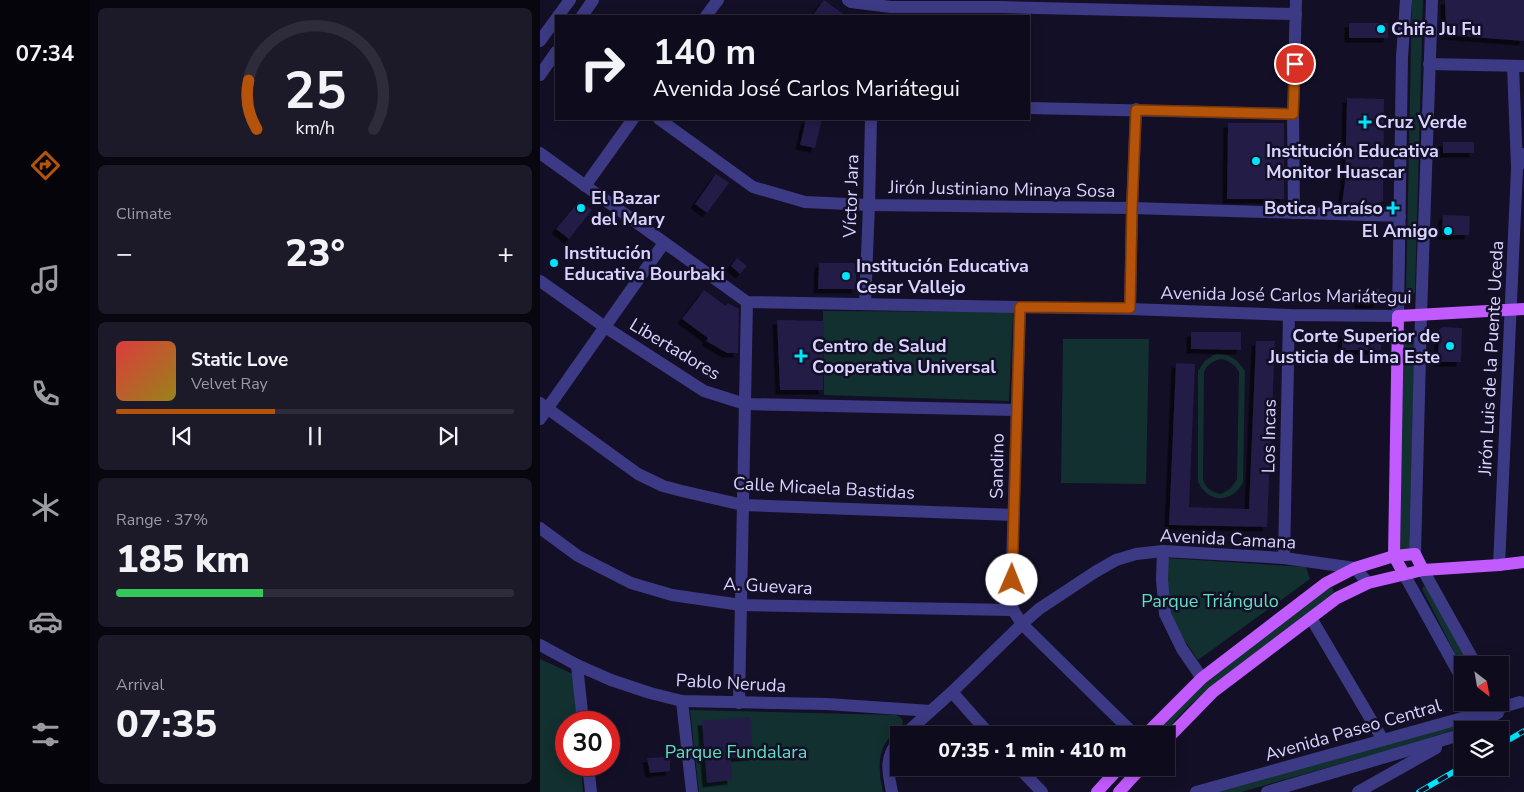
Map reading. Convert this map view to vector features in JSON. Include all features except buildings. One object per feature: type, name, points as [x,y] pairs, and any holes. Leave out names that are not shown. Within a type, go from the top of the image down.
[{"type":"main road","name":"Avenida José Carlos Mariátegui","points":[[1398,316],[1524,309]]},
{"type":"main road","points":[[1398,316],[1394,556],[1404,574]]},
{"type":"main road","points":[[1155,726],[1202,678],[1326,583],[1355,568],[1394,556],[1415,554],[1423,570]]},
{"type":"main road","points":[[1175,731],[1213,692],[1338,598],[1368,583],[1423,570],[1524,562]]},
{"type":"main road","points":[[1097,792],[1112,776]]},
{"type":"main road","points":[[1119,792],[1134,776]]},
{"type":"street","points":[[559,15],[570,0]]},
{"type":"street","points":[[583,15],[593,0]]},
{"type":"street","points":[[707,15],[718,0]]},
{"type":"street","points":[[848,0],[891,7],[1296,14]]},
{"type":"street","points":[[1294,212],[1293,114],[1296,0]]},
{"type":"street","points":[[1398,316],[1402,57],[1406,0]]},
{"type":"street","points":[[1415,554],[1432,0]]},
{"type":"street","points":[[540,42],[555,21]]},
{"type":"street","points":[[540,75],[555,53]]},
{"type":"street","points":[[1429,64],[1519,66],[1517,170]]},
{"type":"street","points":[[1030,108],[1293,114]]},
{"type":"street","points":[[1130,308],[1136,110]]},
{"type":"street","points":[[585,186],[632,120]]},
{"type":"street","name":"Jirón Justiniano Minaya Sosa","points":[[660,120],[753,187],[805,202],[869,205],[1132,208],[1400,216]]},
{"type":"street","name":"Víctor Jara","points":[[865,304],[871,120]]},
{"type":"street","points":[[540,153],[747,302],[739,703]]},
{"type":"street","name":"Jirón Luis de la Puente Uceda","points":[[1499,565],[1517,170],[1524,154]]},
{"type":"street","points":[[540,419],[544,405],[605,327],[664,243]]},
{"type":"street","name":"Libertadores","points":[[540,282],[704,391],[745,404],[1016,410]]},
{"type":"street","name":"Avenida José Carlos Mariátegui","points":[[747,302],[1130,308],[1289,316],[1398,316]]},
{"type":"street","name":"Sandino","points":[[1020,307],[1011,596],[1013,610],[1022,624],[1126,726]]},
{"type":"street","name":"Los Incas","points":[[1284,558],[1289,316]]},
{"type":"street","name":"Calle Micaela Bastidas","points":[[544,405],[638,474],[663,486],[682,492],[743,504],[1014,515]]},
{"type":"street","name":"A. Guevara","points":[[540,528],[578,556],[631,583],[672,595],[741,605],[1013,610]]},
{"type":"street","points":[[1163,551],[1162,580],[1165,614],[1182,649],[1202,678]]},
{"type":"street","name":"Avenida Camana","points":[[914,726],[1039,609],[1116,560],[1136,554],[1163,551],[1284,558],[1355,568]]},
{"type":"street","points":[[1355,568],[1368,583]]},
{"type":"street","points":[[1423,570],[1471,656]]},
{"type":"street","points":[[1404,574],[1454,665]]},
{"type":"street","points":[[1311,618],[1383,740]]},
{"type":"street","name":"Pablo Neruda","points":[[540,645],[577,666],[611,680],[682,701],[827,704],[931,710]]},
{"type":"street","points":[[577,666],[582,711]]},
{"type":"street","points":[[952,692],[982,726]]},
{"type":"street","points":[[1480,712],[1522,700]]},
{"type":"street","name":"Avenida Paseo Central","points":[[1509,703],[1522,700]]},
{"type":"street","points":[[682,701],[692,792]]},
{"type":"street","name":"Avenida Paseo Central","points":[[1196,792],[1480,712]]},
{"type":"street","name":"Avenida Paseo Central","points":[[1267,792],[1454,736]]},
{"type":"street","points":[[1358,792],[1454,739]]},
{"type":"street","points":[[890,755],[887,770],[892,792]]},
{"type":"street","points":[[589,776],[591,792]]},
{"type":"street","points":[[1027,776],[1042,792]]},
{"type":"green space","points":[[1412,0],[1423,0],[1415,293],[1406,292]]},
{"type":"green space","points":[[823,311],[1013,312],[1009,401],[824,395]]},
{"type":"green space","points":[[1403,337],[1415,339],[1409,549],[1400,552]]},
{"type":"green space","points":[[1063,339],[1149,339],[1146,484],[1061,483]]},
{"type":"green space","points":[[1215,354],[1229,356],[1236,360],[1245,371],[1243,482],[1233,494],[1221,498],[1208,494],[1198,482],[1198,371],[1205,361]],"holes":[[[1225,360],[1236,367],[1239,372],[1237,479],[1231,488],[1221,494],[1209,489],[1203,478],[1204,372],[1214,361]]]},
{"type":"green space","name":"Parque Triángulo","points":[[1165,558],[1306,567],[1310,579],[1198,660],[1179,631],[1171,612],[1167,592]]},
{"type":"green space","points":[[1426,585],[1464,656],[1456,656],[1422,589]]},
{"type":"green space","points":[[1329,587],[1332,588],[1334,591],[1332,594],[1212,686],[1170,726],[1162,726],[1209,678]]},
{"type":"green space","points":[[540,659],[573,674],[576,711],[555,711],[555,776],[582,776],[583,792],[540,792]]},
{"type":"green space","name":"Parque Fundalara","points":[[690,710],[896,715],[903,721],[902,726],[890,726],[890,737],[882,750],[880,778],[883,792],[699,792]]},
{"type":"green space","points":[[1454,723],[1454,729],[1451,731],[1241,792],[1210,792]]},
{"type":"railway","points":[[1509,740],[1524,731]]},
{"type":"railway","points":[[1419,792],[1454,772]]},
{"type":"place","name":"Chifa Ju Fu","points":[[1381,29]]},
{"type":"place","name":"Cruz Verde","points":[[1365,122]]},
{"type":"place","name":"Institución Educativa Monitor Huascar","points":[[1256,161]]},
{"type":"place","name":"El Bazar del Mary","points":[[581,208]]},
{"type":"place","name":"Botica Paraíso","points":[[1393,208]]},
{"type":"place","name":"El Amigo","points":[[1448,231]]},
{"type":"place","name":"Institución Educativa Bourbaki","points":[[554,263]]},
{"type":"place","name":"Institución Educativa Cesar Vallejo","points":[[846,276]]},
{"type":"place","name":"Corte Superior de Justicia de Lima Este","points":[[1450,346]]},
{"type":"place","name":"Centro de Salud Cooperativa Universal","points":[[801,356]]},
{"type":"route","points":[[1012,580],[1020,307],[1130,308],[1136,110],[1293,114],[1295,64]]}]
